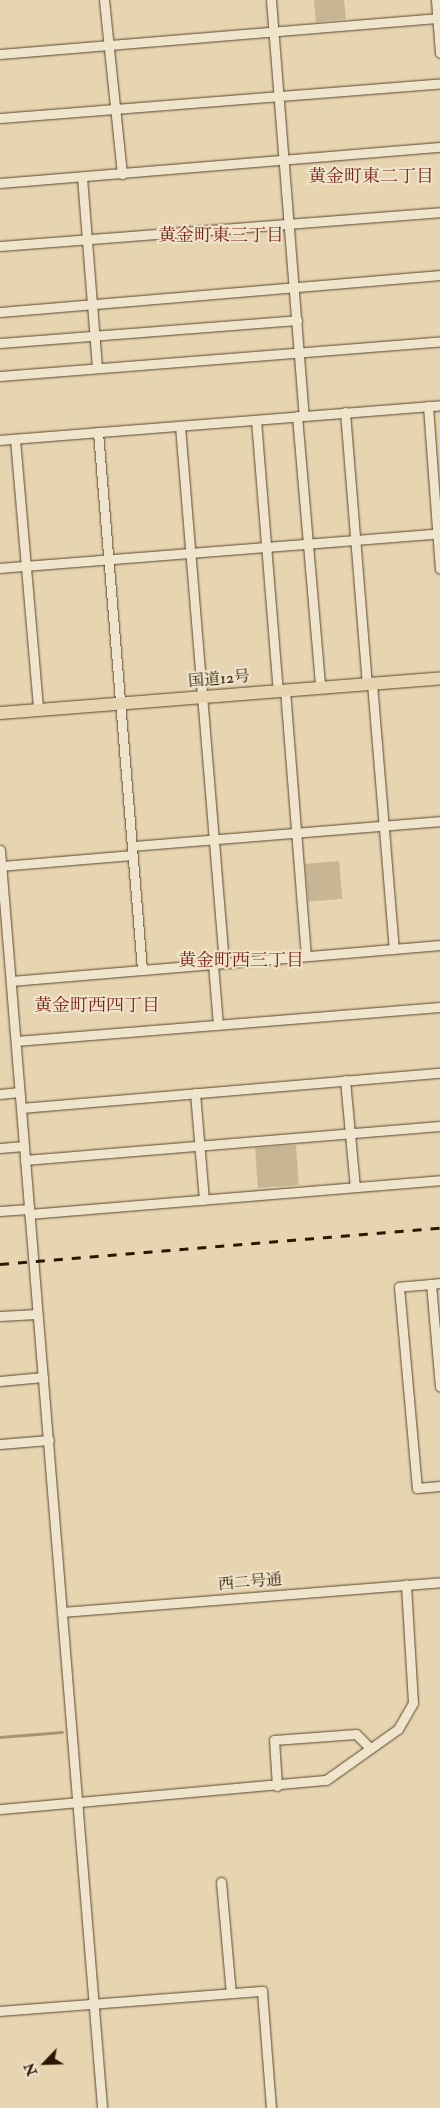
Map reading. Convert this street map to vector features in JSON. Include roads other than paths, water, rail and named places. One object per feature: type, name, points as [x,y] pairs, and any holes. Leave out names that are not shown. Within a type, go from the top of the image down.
[{"type":"highway","name":"国道12号","points":[[0,713],[440,678]]},
{"type":"street","points":[[104,0],[122,174]]},
{"type":"street","points":[[271,0],[299,352],[308,543],[320,687]]},
{"type":"street","points":[[436,0],[439,18],[440,53]]},
{"type":"street","points":[[0,54],[439,18]]},
{"type":"street","points":[[0,118],[440,83]]},
{"type":"street","points":[[0,183],[440,147]]},
{"type":"street","points":[[82,177],[97,367]]},
{"type":"street","points":[[0,246],[440,212]]},
{"type":"street","points":[[0,312],[440,275]]},
{"type":"street","points":[[0,343],[296,320]]},
{"type":"street","points":[[0,376],[440,341]]},
{"type":"street","points":[[0,440],[440,405]]},
{"type":"street","points":[[428,406],[439,533],[440,569]]},
{"type":"street","points":[[345,412],[355,540],[384,826],[394,949]]},
{"type":"street","points":[[256,420],[306,956]]},
{"type":"street","points":[[180,426],[224,963]]},
{"type":"street","points":[[98,432],[142,970]]},
{"type":"street","points":[[15,439],[38,710]]},
{"type":"street","points":[[0,568],[439,533]]},
{"type":"street","points":[[1,866],[214,840],[440,821]]},
{"type":"street","points":[[0,850],[102,2108]]},
{"type":"street","points":[[11,982],[440,945]]},
{"type":"street","points":[[213,964],[218,1025]]},
{"type":"street","points":[[16,1041],[440,1008]]},
{"type":"street","points":[[21,1108],[440,1073]]},
{"type":"street","points":[[345,1080],[355,1187]]},
{"type":"street","points":[[0,1094],[20,1092]]},
{"type":"street","points":[[195,1093],[204,1200]]},
{"type":"street","points":[[25,1160],[440,1126]]},
{"type":"street","points":[[0,1148],[24,1146]]},
{"type":"street","points":[[0,1211],[29,1212],[204,1200],[440,1180]]},
{"type":"street","points":[[440,1387],[436,1283],[399,1287],[417,1488],[440,1486]]},
{"type":"street","points":[[0,1316],[37,1314]]},
{"type":"street","points":[[0,1380],[42,1377]]},
{"type":"street","points":[[0,1444],[49,1440]]},
{"type":"street","name":"西二号通","points":[[63,1612],[440,1582]]},
{"type":"street","points":[[0,1809],[277,1786],[326,1780],[398,1729],[413,1703],[406,1584]]},
{"type":"street","points":[[277,1786],[274,1740],[356,1734],[370,1748]]},
{"type":"street","points":[[221,1882],[231,1992]]},
{"type":"street","points":[[0,2011],[262,1991],[272,2108]]},
{"type":"waterway","points":[[0,1737],[62,1732]]},
{"type":"railway","points":[[0,1264],[440,1228]]},
{"type":"district","name":"黄金町東二丁目","points":[[371,177]]},
{"type":"district","name":"黄金町東三丁目","points":[[221,236]]},
{"type":"district","name":"黄金町西三丁目","points":[[241,961]]},
{"type":"district","name":"黄金町西四丁目","points":[[97,1006]]}]
